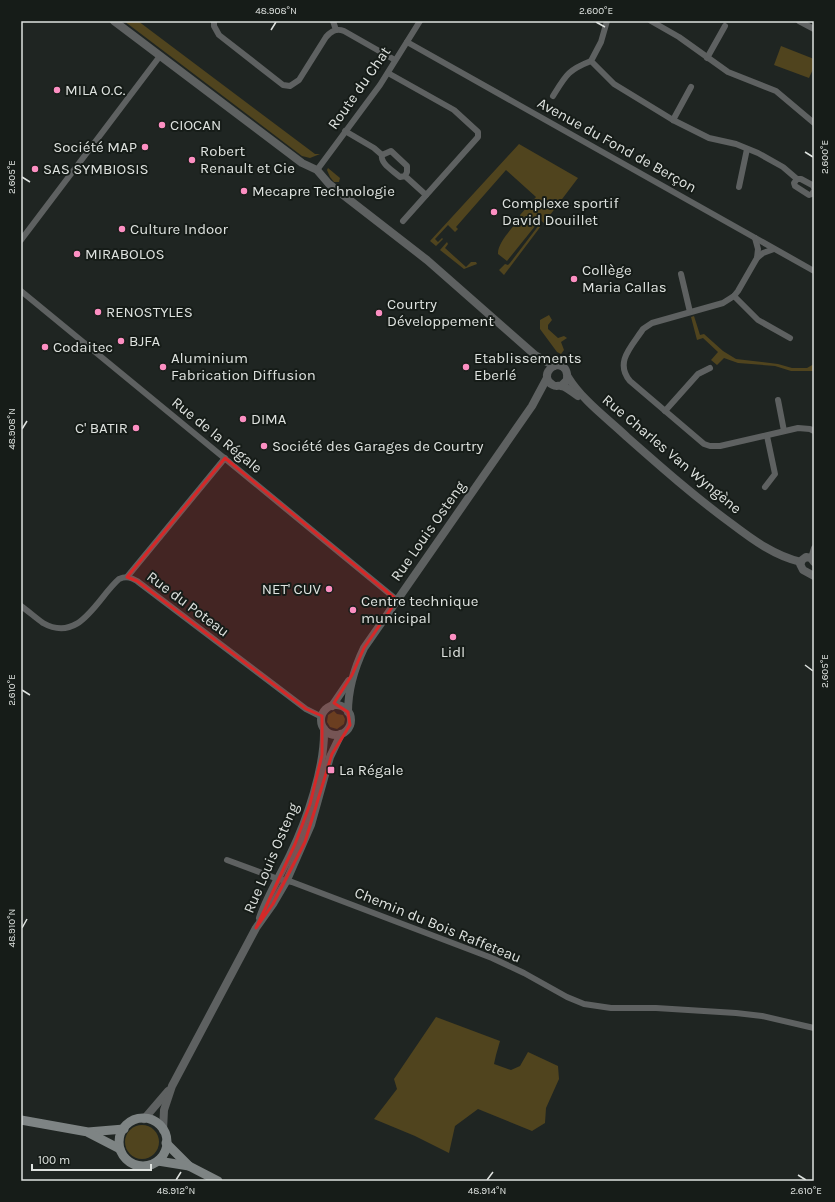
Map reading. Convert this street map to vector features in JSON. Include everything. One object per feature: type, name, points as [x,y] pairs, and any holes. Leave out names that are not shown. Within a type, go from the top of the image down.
[{"type":"main road","points":[[144,1119],[154,1122],[163,1130],[166,1136],[166,1143],[164,1153],[158,1161],[149,1165],[139,1166],[134,1165],[126,1159],[120,1149],[120,1136],[124,1129],[132,1121],[144,1119]]},
{"type":"main road","points":[[21,1120],[88,1132],[124,1129]]},
{"type":"main road","points":[[88,1132],[120,1149]]},
{"type":"main road","points":[[166,1143],[189,1166],[218,1181]]},
{"type":"main road","points":[[158,1161],[189,1166]]},
{"type":"street","points":[[114,21],[302,163],[317,170],[329,184],[427,260],[535,355],[554,366],[564,367],[568,377],[566,382],[558,386],[550,384],[535,355]]},
{"type":"street","points":[[214,21],[214,26],[219,35],[280,83],[286,86],[293,85],[299,80],[331,31],[344,31],[396,60]]},
{"type":"street","points":[[333,21],[336,30]]},
{"type":"street","name":"Route du Chat","points":[[317,170],[388,73],[420,21]]},
{"type":"street","points":[[554,96],[568,73],[591,61],[601,42],[607,21]]},
{"type":"street","points":[[651,21],[679,37],[707,58],[735,75],[776,91],[814,123]]},
{"type":"street","points":[[799,21],[814,28]]},
{"type":"street","points":[[707,58],[725,26]]},
{"type":"street","name":"Avenue du Fond de Berçon","points":[[407,42],[814,271]]},
{"type":"street","points":[[21,240],[160,56]]},
{"type":"street","points":[[591,61],[614,84],[673,120],[710,138],[732,143],[766,157],[783,167],[797,179],[801,179],[814,186],[812,194],[809,195],[795,186],[794,183],[797,179]]},
{"type":"street","points":[[388,73],[454,110],[478,132],[478,137],[403,221]]},
{"type":"street","points":[[673,120],[691,87]]},
{"type":"street","points":[[345,131],[374,148],[382,155],[381,158],[383,162],[400,177],[405,176],[426,195]]},
{"type":"street","points":[[739,187],[747,149]]},
{"type":"street","points":[[382,155],[391,151],[402,161],[407,166],[408,172],[405,176]]},
{"type":"street","points":[[755,238],[758,249],[757,258]]},
{"type":"street","points":[[774,249],[763,253],[757,258],[734,296],[723,302],[652,323],[643,329],[624,359],[623,369],[627,376],[665,411],[699,441],[710,446],[720,446],[798,428],[810,429],[814,431]]},
{"type":"street","points":[[681,274],[690,312]]},
{"type":"street","name":"Rue de la Régale","points":[[21,291],[397,600]]},
{"type":"street","points":[[734,296],[758,320],[790,338]]},
{"type":"street","points":[[547,376],[548,370],[554,366]]},
{"type":"street","points":[[665,411],[698,374],[710,368]]},
{"type":"street","name":"Rue Louis Osteng","points":[[332,706],[352,675],[364,648],[532,406],[547,376]]},
{"type":"street","name":"Rue Charles Van Wyngène","points":[[568,377],[588,402],[680,484],[714,511],[748,536],[771,550],[789,560],[801,562]]},
{"type":"street","name":"Rue Louis Osteng","points":[[532,406],[558,386]]},
{"type":"street","name":"Rue Charles Van Wyngène","points":[[558,386],[588,402]]},
{"type":"street","points":[[778,400],[784,431]]},
{"type":"street","points":[[765,487],[775,474],[767,436]]},
{"type":"street","points":[[126,577],[225,458]]},
{"type":"street","points":[[814,548],[812,560],[806,557],[801,562],[800,566],[814,576]]},
{"type":"street","points":[[805,571],[810,571],[814,567]]},
{"type":"street","name":"Rue du Poteau","points":[[21,606],[43,623],[50,626],[58,628],[72,627],[85,618],[119,579],[126,577],[137,581],[306,709],[322,716]]},
{"type":"street","name":"Rue Louis Osteng","points":[[348,712],[348,697],[352,675]]},
{"type":"street","points":[[332,706],[341,707],[348,712],[351,721],[348,729],[341,734],[332,735],[324,729],[321,722],[322,716],[327,708],[332,706]]},
{"type":"street","name":"Rue Louis Osteng","points":[[163,1130],[164,1110],[172,1086],[256,928],[295,844],[310,804],[322,755],[324,729]]},
{"type":"street","name":"Rue Louis Osteng","points":[[256,928],[273,904],[287,880],[311,825],[330,757],[341,734]]},
{"type":"street","name":"Chemin du Bois Raffeteau","points":[[227,860],[278,879],[287,880],[474,950],[512,967],[567,997],[584,1004],[606,1008],[656,1008],[736,1013],[762,1016],[814,1028]]},
{"type":"street","name":"Rue Louis Osteng","points":[[144,1119],[172,1086]]},
{"type":"highlighted area","points":[[225,458],[397,600],[364,648],[352,675],[334,703],[348,712],[350,725],[332,754],[305,842],[273,904],[256,928],[295,844],[310,804],[322,755],[322,716],[306,709],[137,581],[127,577]]},
{"type":"shaded area","points":[[124,21],[138,21],[315,154],[320,154],[310,158],[302,156]]},
{"type":"shaded area","points":[[781,46],[814,59],[814,67],[809,78],[774,65]]},
{"type":"shaded area","points":[[519,144],[578,178],[544,223],[540,220],[507,261],[498,254],[498,250],[503,240],[521,217],[520,215],[536,197],[506,170],[456,227],[458,229],[455,232],[448,225],[435,239],[438,242],[442,238],[443,239],[436,246],[430,241]]},
{"type":"shaded area","points":[[328,168],[340,178],[339,182],[334,182],[330,177],[327,170]]},
{"type":"shaded area","points":[[539,225],[541,226],[504,275],[499,270],[505,264],[508,265],[510,263]]},
{"type":"shaded area","points":[[447,242],[448,244],[445,248],[466,267],[471,262],[476,262],[477,264],[464,269],[440,250]]},
{"type":"shaded area","points":[[549,315],[552,320],[548,325],[548,329],[558,338],[564,336],[567,338],[561,342],[564,350],[561,354],[557,352],[540,329],[540,320]]},
{"type":"shaded area","points":[[694,316],[700,335],[704,334],[723,351],[736,359],[778,364],[792,368],[807,368],[814,364],[814,371],[791,371],[775,366],[738,363],[724,358],[717,365],[711,360],[718,352],[703,338],[697,340],[691,317]]},
{"type":"shaded area","points":[[334,711],[337,714],[343,715],[345,719],[344,724],[337,729],[330,727],[327,722],[328,715]]},
{"type":"shaded area","points":[[436,1017],[500,1041],[494,1064],[511,1070],[520,1066],[528,1052],[558,1066],[559,1079],[546,1108],[545,1123],[532,1131],[478,1109],[455,1126],[449,1153],[415,1136],[374,1119],[397,1089],[394,1079]]},
{"type":"shaded area","points":[[145,1125],[154,1130],[158,1135],[158,1149],[154,1154],[149,1158],[139,1159],[135,1158],[126,1149],[125,1139],[126,1135],[135,1126]]},
{"type":"place","name":"MILA O.C.","points":[[57,90]]},
{"type":"place","name":"CIOCAN","points":[[162,125]]},
{"type":"place","name":"Société MAP","points":[[145,147]]},
{"type":"place","name":"Robert Renault et Cie","points":[[192,160]]},
{"type":"place","name":"SAS SYMBIOSIS","points":[[35,169]]},
{"type":"place","name":"Mecapre Technologie","points":[[244,191]]},
{"type":"place","name":"Complexe sportif David Douillet","points":[[494,212]]},
{"type":"place","name":"Culture Indoor","points":[[122,229]]},
{"type":"place","name":"MIRABOLOS","points":[[77,254]]},
{"type":"place","name":"Collège Maria Callas","points":[[574,279]]},
{"type":"place","name":"RENOSTYLES","points":[[98,312]]},
{"type":"place","name":"Courtry Développement","points":[[379,313]]},
{"type":"place","name":"BJFA","points":[[121,341]]},
{"type":"place","name":"Codaitec","points":[[45,347]]},
{"type":"place","name":"Aluminium Fabrication Diffusion","points":[[163,367]]},
{"type":"place","name":"Etablissements Eberlé","points":[[466,367]]},
{"type":"place","name":"DIMA","points":[[243,419]]},
{"type":"place","name":"C' BATIR","points":[[136,428]]},
{"type":"place","name":"Société des Garages de Courtry","points":[[264,446]]},
{"type":"place","name":"NET' CUV","points":[[329,589]]},
{"type":"place","name":"Centre technique municipal","points":[[353,610]]},
{"type":"place","name":"Lidl","points":[[453,637]]},
{"type":"place","name":"La Régale","points":[[331,770]]}]
